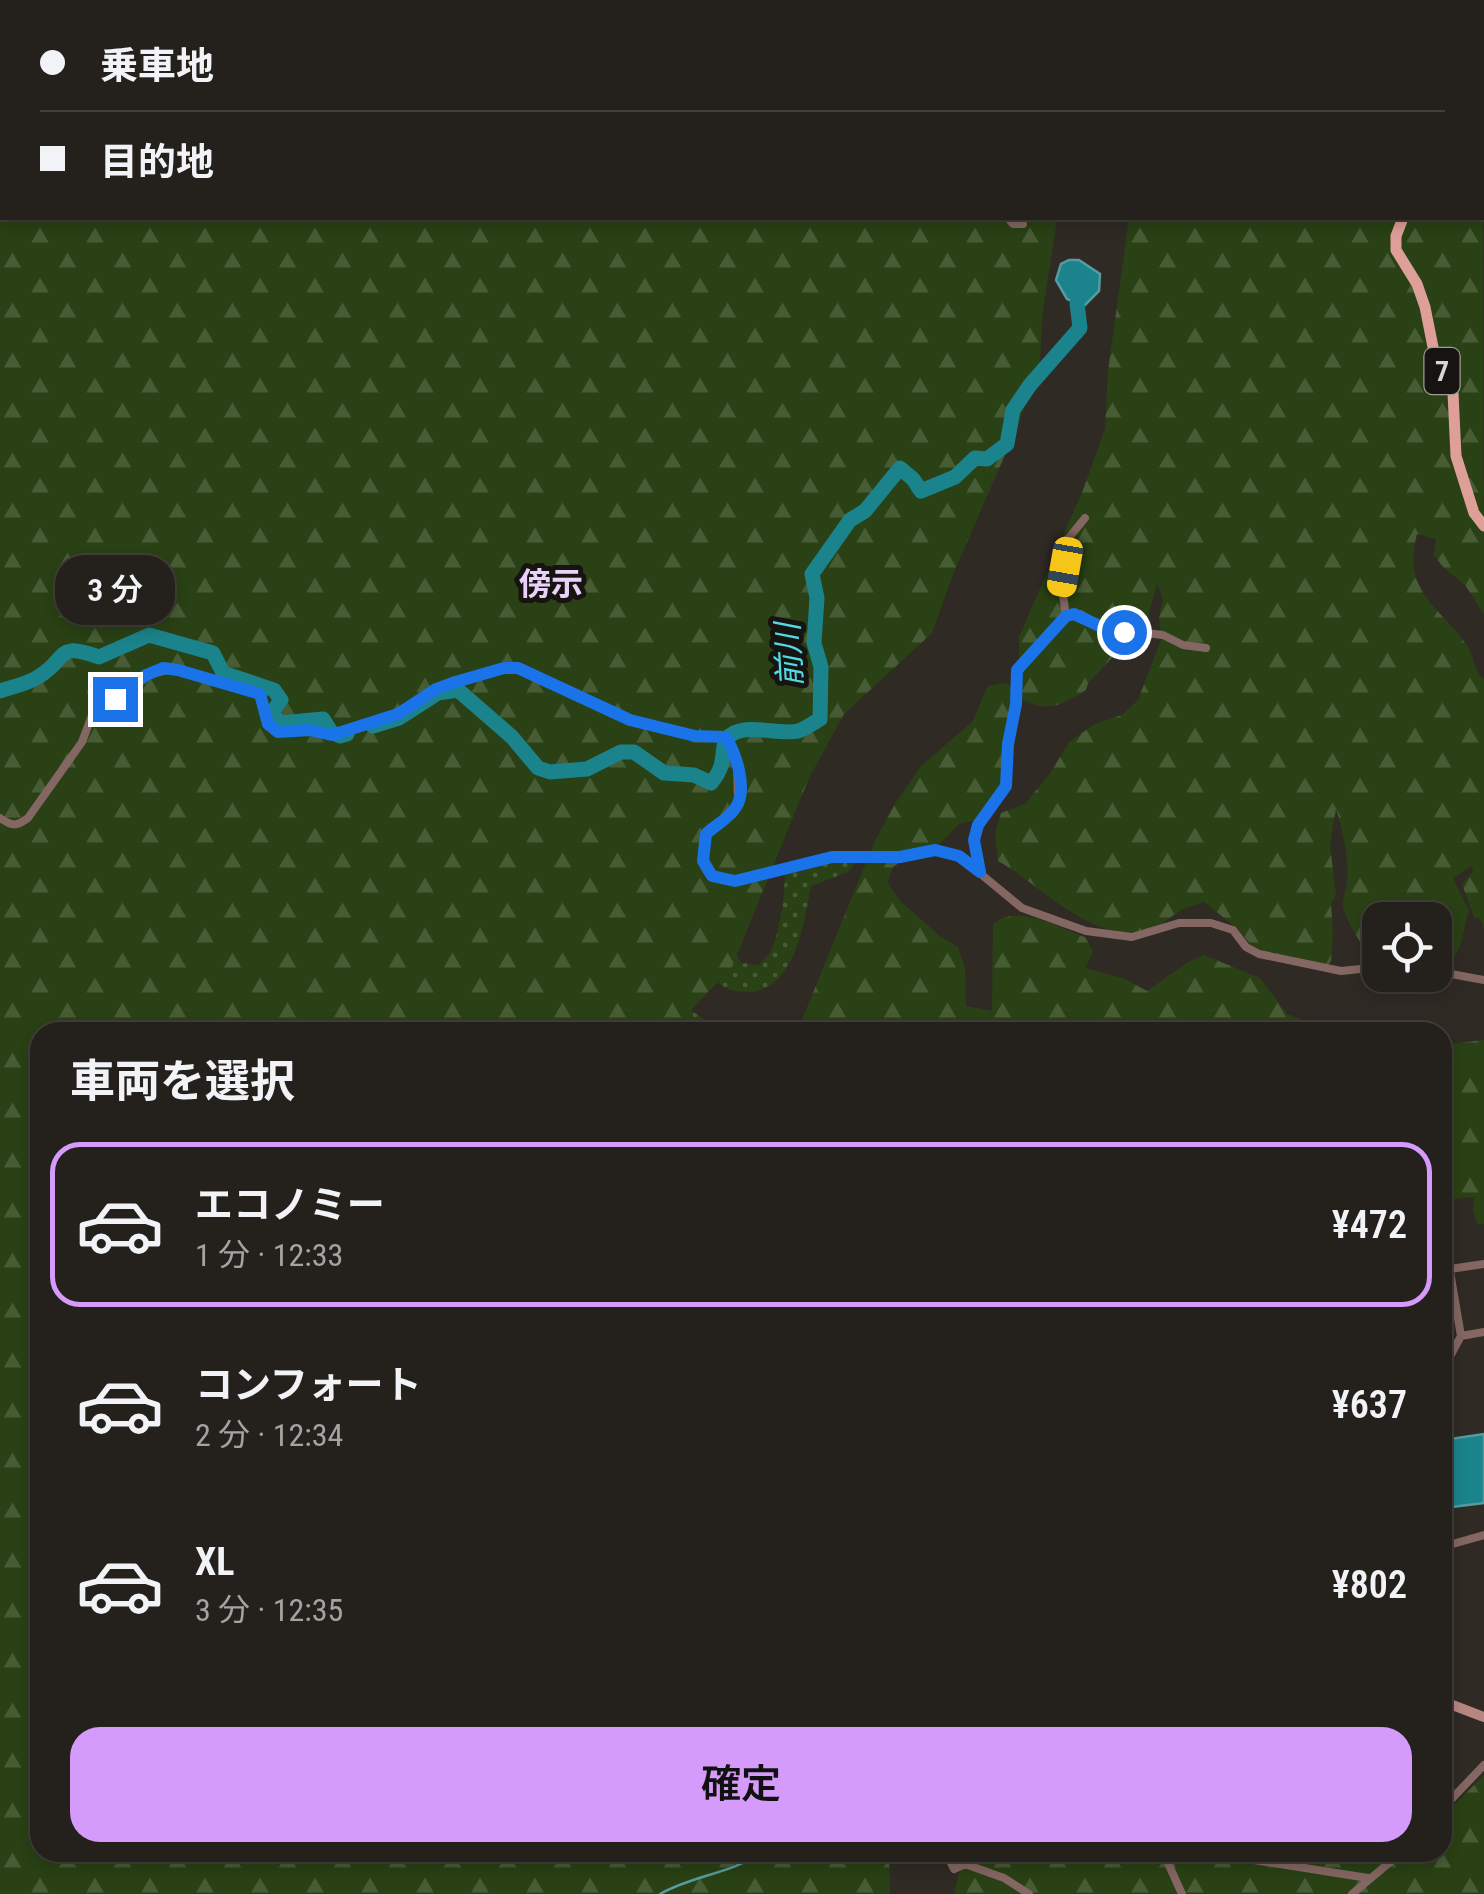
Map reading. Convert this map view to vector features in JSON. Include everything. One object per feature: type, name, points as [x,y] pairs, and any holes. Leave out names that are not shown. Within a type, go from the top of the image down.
[{"type":"main road","name":"7","points":[[1402,220],[1396,250],[1426,307],[1436,356],[1453,393],[1456,456],[1474,512],[1484,526]]},
{"type":"street","points":[[1010,220],[1023,224]]},
{"type":"street","points":[[1066,616],[1063,545],[1085,518]]},
{"type":"street","points":[[980,872],[974,840],[978,825],[1006,786],[1017,670],[1066,616],[1080,614],[1104,628],[1163,634],[1184,645],[1206,648]]},
{"type":"street","points":[[0,818],[11,826],[28,818],[82,742],[94,710],[156,670],[178,670],[255,691],[262,697],[268,724],[278,732],[310,730],[336,734],[398,714],[452,683],[504,668],[518,668],[630,720],[728,740],[737,766],[740,796],[736,808],[706,834],[703,861],[712,876],[735,881],[832,857],[900,857],[935,850],[959,856],[1022,908],[1086,932],[1132,937],[1179,923],[1211,923],[1232,930],[1258,954],[1341,972],[1362,969]]},
{"type":"street","points":[[1452,974],[1484,980]]},
{"type":"street","points":[[1452,1269],[1484,1264]]},
{"type":"street","points":[[1452,1281],[1461,1336],[1452,1353]]},
{"type":"street","points":[[1461,1336],[1484,1332]]},
{"type":"street","points":[[1452,1544],[1484,1536]]},
{"type":"street","points":[[1452,1705],[1484,1716]]},
{"type":"street","points":[[1452,1799],[1484,1765]]},
{"type":"street","points":[[1168,1862],[1182,1894]]},
{"type":"street","points":[[1267,1862],[1368,1878]]},
{"type":"street","points":[[1352,1894],[1389,1862]]},
{"type":"street","points":[[965,1864],[1004,1878],[1029,1894]]},
{"type":"green space","points":[[0,220],[1057,220],[1042,318],[1040,364],[932,633],[844,714],[809,778],[732,967],[691,1010],[686,1022],[30,1022],[30,1862],[889,1862],[890,1894],[0,1894]]},
{"type":"green space","points":[[1129,220],[1483,220],[1484,614],[1465,585],[1434,555],[1436,539],[1417,534],[1414,554],[1414,570],[1425,596],[1466,644],[1484,679],[1484,929],[1481,919],[1474,917],[1462,884],[1473,872],[1472,866],[1453,878],[1469,911],[1461,944],[1453,958],[1452,902],[1362,902],[1362,944],[1344,910],[1347,863],[1336,809],[1330,845],[1336,895],[1331,904],[1331,961],[1327,966],[1254,949],[1238,929],[1204,902],[1149,930],[1128,933],[1108,929],[1088,922],[998,861],[995,833],[1001,813],[1025,804],[1069,742],[1095,724],[1122,715],[1138,700],[1161,640],[1159,617],[1163,599],[1157,583],[1147,621],[1088,683],[1086,690],[1054,706],[1038,706],[1020,698],[1019,637],[1105,429],[1108,371]]},
{"type":"green space","points":[[1004,683],[1016,688],[1006,736],[1005,781],[999,794],[976,820],[959,824],[939,845],[922,847],[893,867],[887,882],[900,901],[958,947],[965,968],[966,1006],[992,1011],[993,924],[1003,918],[1026,916],[1085,937],[1093,952],[1085,968],[1125,979],[1147,991],[1204,955],[1260,978],[1287,1014],[1306,1022],[801,1022],[874,843],[895,804],[921,766],[972,722],[988,686]]},
{"type":"green space","points":[[861,857],[848,872],[811,886],[794,954],[775,982],[762,990],[734,991],[710,976],[688,1008],[708,1022],[649,1022],[735,954],[742,963],[758,965],[773,945],[779,925],[784,870],[834,858]]},
{"type":"green space","points":[[1484,1040],[1484,1224],[1478,1224],[1473,1212],[1474,1197],[1452,1199],[1452,1044]]},
{"type":"green space","points":[[1484,1775],[1484,1894],[954,1894],[962,1862],[1452,1862],[1452,1807]]},
{"type":"water","points":[[1079,260],[1100,274],[1099,291],[1084,306],[1067,299],[1056,280],[1061,264]]},
{"type":"water","points":[[1484,1434],[1484,1503],[1452,1507],[1452,1439]]},
{"type":"waterway","name":"前川","points":[[373,726],[399,718],[438,693],[458,690],[512,737],[538,768],[550,772],[587,769],[621,752],[634,752],[664,773],[694,775],[711,783],[720,769],[725,743],[733,733],[750,729],[790,732],[809,726],[820,719],[821,667],[814,643],[817,598],[812,574],[850,520],[865,511],[900,468],[921,491],[955,477],[975,458],[987,459],[1007,444],[1013,410],[1080,328],[1077,303]]},
{"type":"waterway","name":"前川","points":[[0,691],[38,677],[68,652],[99,657],[149,635],[213,653],[223,673],[274,690],[281,700],[271,714],[281,723],[323,719],[331,732],[347,734]]},
{"type":"waterway","points":[[660,1894],[744,1862]]},
{"type":"district","name":"傍示","points":[[551,584]]},
{"type":"route","points":[[115,699],[156,670],[178,670],[260,694],[268,724],[278,732],[310,730],[332,735],[398,714],[452,683],[504,668],[518,668],[630,720],[695,736],[726,737],[735,756],[740,796],[736,808],[706,834],[703,861],[712,876],[735,881],[832,857],[900,857],[935,850],[959,856],[980,872],[974,840],[978,825],[1006,786],[1017,670],[1066,616],[1080,614],[1104,628],[1124,632]]}]
